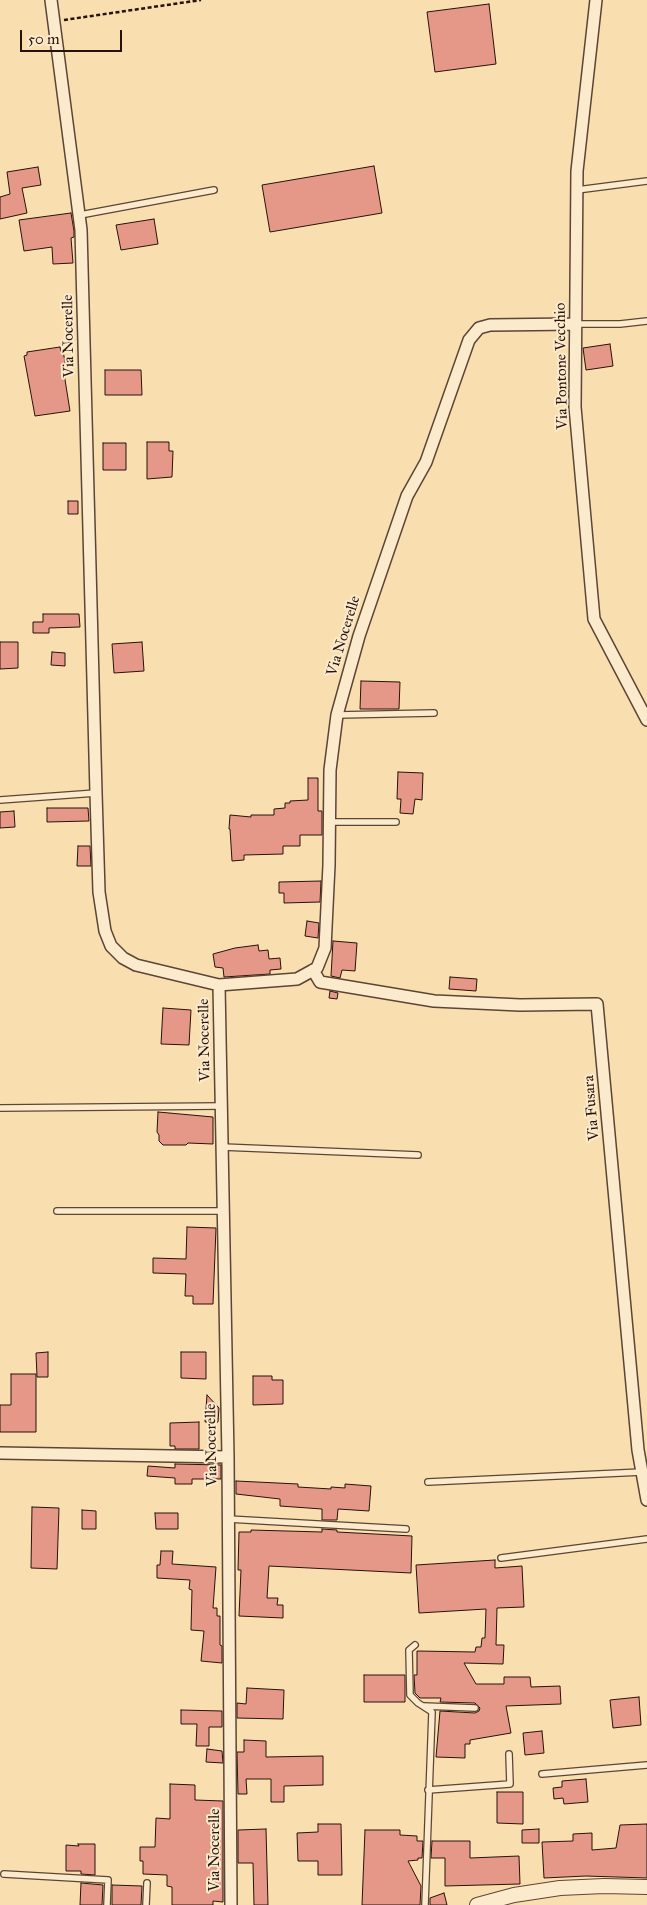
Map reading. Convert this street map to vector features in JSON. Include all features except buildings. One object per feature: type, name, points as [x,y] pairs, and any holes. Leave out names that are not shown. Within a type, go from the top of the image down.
[{"type":"street","name":"Via Nocerelle","points":[[51,0],[80,215],[100,892],[105,931],[111,946],[123,958],[136,965],[219,985],[297,979],[317,968],[325,948],[330,770],[337,715],[359,636],[407,496],[426,462],[469,340],[479,328],[490,325],[576,324]]},
{"type":"street","name":"Via Pontone Vecchio","points":[[596,0],[577,171],[575,407],[594,619],[647,720]]},
{"type":"street","name":"Via Fusara","points":[[313,970],[320,982],[434,1001],[520,1005],[597,1004],[638,1450],[647,1500]]},
{"type":"street","name":"Via Nocerelle","points":[[219,985],[228,1457],[230,1905]]},
{"type":"street","points":[[0,1453],[228,1457]]},
{"type":"street","points":[[477,1905],[514,1895],[560,1888],[647,1887]]},
{"type":"lane","points":[[577,190],[647,181]]},
{"type":"lane","points":[[80,215],[214,190]]},
{"type":"lane","points":[[576,324],[620,324],[647,321]]},
{"type":"lane","points":[[337,715],[434,712]]},
{"type":"lane","points":[[0,800],[96,793]]},
{"type":"lane","points":[[329,822],[396,822]]},
{"type":"lane","points":[[0,1108],[221,1106]]},
{"type":"lane","points":[[222,1147],[418,1155]]},
{"type":"lane","points":[[57,1211],[223,1211]]},
{"type":"lane","points":[[428,1482],[642,1472]]},
{"type":"lane","points":[[228,1519],[406,1529]]},
{"type":"lane","points":[[501,1558],[647,1539]]},
{"type":"lane","points":[[415,1644],[409,1650],[410,1695],[432,1712],[425,1905]]},
{"type":"lane","points":[[422,1706],[475,1708]]},
{"type":"lane","points":[[428,1790],[510,1784],[509,1754]]},
{"type":"lane","points":[[542,1774],[647,1764]]},
{"type":"lane","points":[[4,1874],[108,1880],[108,1905]]},
{"type":"lane","points":[[146,1905],[147,1883]]},
{"type":"path","points":[[53,22],[202,0]]}]
